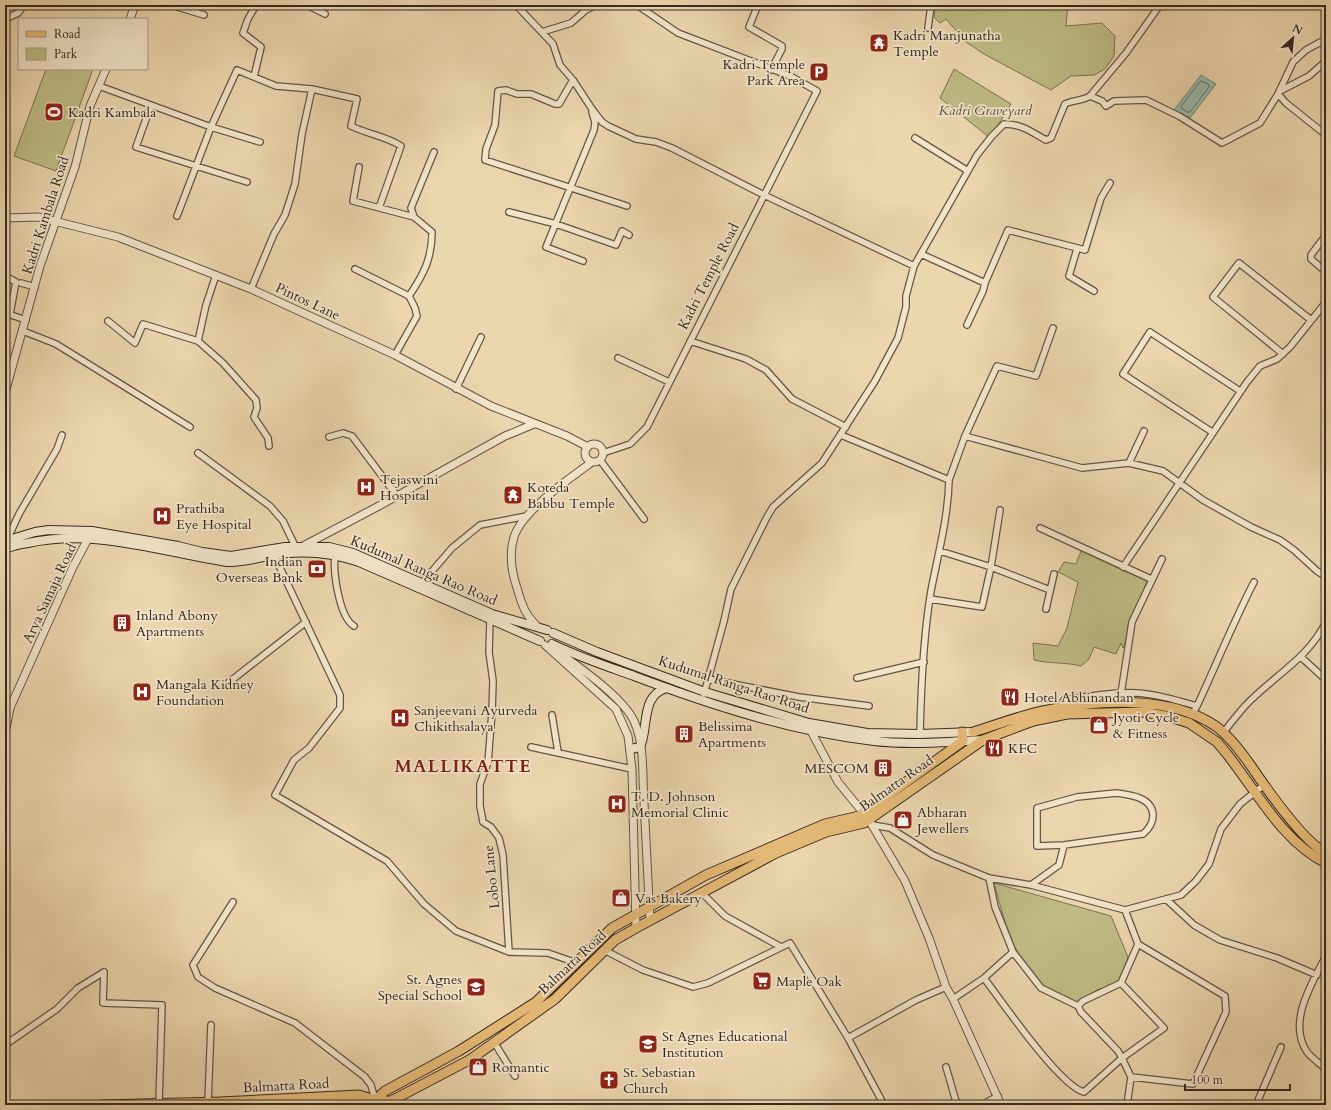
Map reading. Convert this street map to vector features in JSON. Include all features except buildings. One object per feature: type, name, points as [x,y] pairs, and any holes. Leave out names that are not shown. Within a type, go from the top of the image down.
[{"type":"main road","name":"Kudumal Ranga Rao Road","points":[[6,541],[35,532],[49,530],[92,531],[231,556],[329,547],[353,553],[492,614],[547,630],[703,696],[809,723],[867,733],[920,734],[975,731],[1041,711],[1081,704],[1121,702],[1153,704],[1192,715],[1217,727],[1242,754],[1264,785],[1305,835],[1321,851],[1326,853]]},
{"type":"main road","points":[[5,549],[39,540],[73,538],[149,547],[227,562],[240,562],[299,549],[335,555],[359,562],[547,644],[666,688],[703,696],[811,732],[875,741],[927,743],[985,739]]},
{"type":"main road","points":[[547,630],[555,639],[547,644],[541,633],[547,630]]},
{"type":"main road","points":[[631,749],[640,747],[649,706],[656,693],[666,688]]},
{"type":"main road","name":"Balmatta Road","points":[[101,1105],[159,1104],[359,1095],[373,1102],[389,1103],[471,1059],[555,999],[615,940],[776,853],[826,832],[864,823],[985,739],[1033,721],[1067,714],[1144,712],[1170,717],[1189,723],[1217,742],[1288,835],[1307,853],[1326,863]]},
{"type":"main road","points":[[975,731],[985,739]]},
{"type":"main road","points":[[962,732],[963,741]]},
{"type":"main road","points":[[373,1102],[385,1091],[459,1051],[536,1002],[612,928],[706,875],[825,824],[859,816],[868,819],[963,741]]},
{"type":"main road","name":"Balmatta Road","points":[[342,1105],[362,1105]]},
{"type":"street","points":[[5,19],[18,13],[24,5]]},
{"type":"street","points":[[130,18],[135,5]]},
{"type":"street","points":[[171,5],[204,15]]},
{"type":"street","points":[[254,77],[262,47],[244,34],[248,19],[256,5]]},
{"type":"street","points":[[307,5],[325,14]]},
{"type":"street","points":[[516,5],[552,44],[560,66],[573,80],[602,122],[608,126],[636,139],[656,142],[672,148],[764,196],[914,266]]},
{"type":"street","points":[[542,32],[571,23],[586,10],[596,5]]},
{"type":"street","points":[[637,5],[678,32],[771,70],[782,49],[782,46],[749,27],[758,5]]},
{"type":"street","points":[[928,28],[931,5]]},
{"type":"street","points":[[703,696],[724,621],[731,589],[767,517],[773,507],[822,463],[875,381],[898,338],[906,307],[906,296],[914,266],[984,145],[1004,124],[1020,125],[1048,139],[1054,135],[1060,112],[1065,104],[1072,101],[1086,99],[1090,96],[1126,53],[1160,5]]},
{"type":"street","points":[[1090,96],[1102,101],[1106,106],[1114,101],[1146,100],[1179,116],[1222,143],[1260,123],[1279,93],[1293,62],[1306,50],[1326,39]]},
{"type":"street","points":[[1279,93],[1309,76],[1326,61]]},
{"type":"street","name":"Kadri Kambala Road","points":[[5,393],[34,287],[75,166],[90,106],[106,70]]},
{"type":"street","points":[[178,216],[211,127],[237,70],[276,86],[312,90],[357,99],[351,126],[365,132],[390,139],[400,146],[379,208]]},
{"type":"street","name":"Kadri Temple Road","points":[[547,630],[527,618],[513,576],[511,554],[514,536],[527,516],[574,474],[598,458],[630,444],[647,427],[817,91],[790,76],[771,70]]},
{"type":"street","points":[[573,80],[559,104],[555,104],[536,96],[517,94],[506,90],[498,91],[496,125],[486,149],[485,160],[572,186],[627,206]]},
{"type":"street","points":[[99,86],[211,127],[260,142]]},
{"type":"street","points":[[252,289],[274,234],[285,215],[295,184],[302,134],[312,90]]},
{"type":"street","points":[[1279,93],[1286,103],[1326,135]]},
{"type":"street","points":[[151,105],[136,147],[247,182]]},
{"type":"street","points":[[583,260],[546,247],[594,130],[595,122],[592,109]]},
{"type":"street","points":[[915,138],[968,171]]},
{"type":"street","points":[[414,217],[412,208],[434,152]]},
{"type":"street","points":[[359,167],[353,201],[414,217],[432,232],[432,249],[423,276],[409,296]]},
{"type":"street","points":[[967,325],[1008,230],[1085,250],[1101,198],[1110,183]]},
{"type":"street","points":[[509,212],[556,224],[616,245],[622,231],[629,235]]},
{"type":"street","name":"Pintos Lane","points":[[5,218],[38,217],[56,220],[118,237],[252,289],[395,356],[456,389],[534,424],[567,436],[588,447],[592,444],[598,446],[598,458]]},
{"type":"street","points":[[1326,235],[1311,255],[1311,259],[1326,272]]},
{"type":"street","points":[[1077,249],[1069,276],[1094,291]]},
{"type":"street","points":[[920,254],[984,283]]},
{"type":"street","points":[[1283,354],[1213,296],[1239,263],[1311,320]]},
{"type":"street","points":[[355,269],[409,296],[417,316],[395,356]]},
{"type":"street","points":[[198,341],[206,305],[216,275]]},
{"type":"street","points":[[5,276],[16,282],[7,314],[26,320]]},
{"type":"street","points":[[21,282],[34,287]]},
{"type":"street","points":[[1123,567],[1240,392],[1260,366],[1278,359],[1283,354],[1326,301]]},
{"type":"street","points":[[108,321],[135,343],[143,324],[198,341],[223,363],[256,400],[254,417],[268,438],[269,446]]},
{"type":"street","points":[[920,734],[924,662],[930,599],[948,507],[949,480],[965,436],[997,366],[1036,376],[1053,328]]},
{"type":"street","points":[[23,330],[56,344],[190,427]]},
{"type":"street","points":[[1212,432],[1123,374],[1150,332],[1240,392]]},
{"type":"street","points":[[456,389],[481,337]]},
{"type":"street","points":[[690,341],[746,359],[759,366],[766,370],[792,399],[846,427]]},
{"type":"street","points":[[618,358],[669,382]]},
{"type":"street","points":[[198,453],[270,506],[283,521],[299,549],[505,436],[534,424]]},
{"type":"street","points":[[1128,463],[1144,431]]},
{"type":"street","points":[[329,437],[343,433],[352,436],[398,496]]},
{"type":"street","points":[[6,541],[8,534],[19,514],[57,449],[62,435]]},
{"type":"street","points":[[841,435],[949,480]]},
{"type":"street","points":[[965,436],[1082,468],[1128,463],[1163,471],[1203,500],[1285,543],[1317,572],[1326,577]]},
{"type":"street","points":[[588,447],[585,452],[586,457],[598,458],[644,519]]},
{"type":"street","points":[[930,599],[982,606],[991,568],[1000,510]]},
{"type":"street","points":[[421,584],[452,548],[480,525],[527,516]]},
{"type":"street","points":[[1040,528],[1151,580]]},
{"type":"street","name":"Arya Samaja Road","points":[[5,733],[10,708],[92,531]]},
{"type":"street","points":[[940,551],[1050,590]]},
{"type":"street","points":[[274,555],[340,695],[340,708],[309,748],[294,760],[275,795],[387,861],[424,904],[456,931],[509,952],[548,953],[577,963]]},
{"type":"street","points":[[335,555],[335,572],[342,606],[347,620],[354,626]]},
{"type":"street","points":[[1121,694],[1132,622],[1162,558]]},
{"type":"street","points":[[1046,609],[1054,574]]},
{"type":"street","points":[[1192,715],[1225,648],[1233,623],[1254,582]]},
{"type":"street","name":"Lobo Lane","points":[[490,620],[489,652],[493,681],[492,712],[488,762],[480,784],[480,806],[483,822],[491,827],[500,838],[503,855],[509,952]]},
{"type":"street","points":[[228,683],[306,622]]},
{"type":"street","points":[[1223,733],[1245,706],[1301,656],[1319,635],[1326,622]]},
{"type":"street","points":[[547,644],[585,672],[624,707],[634,721],[640,747],[650,920]]},
{"type":"street","points":[[547,644],[616,709],[628,736],[631,749],[632,769],[636,928]]},
{"type":"street","points":[[1301,656],[1326,680]]},
{"type":"street","points":[[857,678],[924,662]]},
{"type":"street","points":[[708,679],[799,697],[869,706]]},
{"type":"street","points":[[1058,708],[1064,700],[1101,694],[1138,693],[1172,699],[1197,706]]},
{"type":"street","points":[[552,715],[558,752]]},
{"type":"street","points":[[811,732],[838,782],[868,819],[905,881],[929,938],[946,987],[953,999],[1001,1105]]},
{"type":"street","points":[[530,747],[632,769]]},
{"type":"street","points":[[868,819],[890,828],[933,856],[990,878],[1031,885],[1125,910],[1181,895],[1196,881],[1209,864],[1221,829],[1240,804],[1264,785]]},
{"type":"street","points":[[1116,793],[1140,798],[1150,805],[1152,810],[1152,821],[1150,826],[1143,834],[1064,845],[1037,846],[1037,808],[1077,797],[1116,793]]},
{"type":"street","points":[[1031,885],[1059,865],[1064,845]]},
{"type":"street","points":[[990,878],[995,907],[1013,952],[1040,988],[1078,1006],[1081,1012],[1118,1051],[1131,1077],[1127,1105]]},
{"type":"street","points":[[702,893],[725,916],[781,947]]},
{"type":"street","points":[[1166,899],[1194,925],[1220,940],[1277,958],[1316,975]]},
{"type":"street","points":[[233,902],[193,965],[198,977],[215,988],[295,1023],[365,1077],[371,1085],[373,1102]]},
{"type":"street","points":[[1125,910],[1138,944],[1225,996],[1226,1012],[1192,1084],[1131,1077]]},
{"type":"street","points":[[604,950],[643,970],[693,987],[705,985],[790,943],[848,1038],[884,1105]]},
{"type":"street","points":[[1078,1006],[1084,1001],[1121,983],[1138,944]]},
{"type":"street","points":[[953,999],[984,978],[1013,952]]},
{"type":"street","points":[[1326,956],[1302,1006],[1300,1035],[1308,1052],[1326,1069]]},
{"type":"street","points":[[5,1045],[57,1009],[78,988],[104,972],[103,1003],[162,1004],[159,1104]]},
{"type":"street","points":[[984,978],[1047,1061],[1077,1090],[1084,1092],[1122,1058],[1164,1028],[1121,983]]},
{"type":"street","points":[[848,1038],[916,1000],[946,987]]},
{"type":"street","points":[[208,1102],[212,1025]]},
{"type":"street","points":[[494,1042],[515,1076]]},
{"type":"street","points":[[1256,1105],[1281,1048]]},
{"type":"street","points":[[946,1067],[957,1105]]},
{"type":"street","points":[[982,1105],[998,1096]]},
{"type":"green space","points":[[936,5],[1068,5],[1066,26],[1102,23],[1115,36],[1114,56],[1105,69],[1094,75],[1071,76],[1051,90],[984,54],[966,42],[946,19],[940,23],[934,17]]},
{"type":"green space","name":"Kadri Graveyard","points":[[954,69],[1011,104],[990,138],[940,98]]},
{"type":"green space","name":"Kadri Kambala","points":[[46,70],[93,70],[56,171],[14,156]]},
{"type":"green space","points":[[1081,551],[1147,581],[1123,648],[1121,643],[1116,654],[1094,647],[1089,659],[1081,666],[1034,660],[1033,643],[1058,646],[1067,628],[1078,582],[1058,572],[1064,562],[1076,564]]},
{"type":"green space","points":[[994,883],[1111,916],[1128,957],[1121,983],[1097,990],[1079,1003],[1056,994],[1042,985],[1031,973],[1014,945]]},
{"type":"water","points":[[1201,75],[1216,84],[1190,118],[1174,110]]},
{"type":"place","name":"Kadri Manjunatha Temple","points":[[879,43]]},
{"type":"place","name":"Kadri Temple Park Area","points":[[819,72]]},
{"type":"place","name":"Kadri Kambala","points":[[54,112]]},
{"type":"place","name":"Tejaswini Hospital","points":[[366,487]]},
{"type":"place","name":"Koteda Babbu Temple","points":[[513,495]]},
{"type":"place","name":"Prathiba Eye Hospital","points":[[162,516]]},
{"type":"place","name":"Indian Overseas Bank","points":[[317,569]]},
{"type":"place","name":"Inland Abony Apartments","points":[[122,623]]},
{"type":"place","name":"Mangala Kidney Foundation","points":[[142,692]]},
{"type":"place","name":"Hotel Abhinandan","points":[[1010,697]]},
{"type":"place","name":"Sanjeevani Ayurveda Chikithsalaya","points":[[400,718]]},
{"type":"place","name":"Jyoti Cycle & Fitness","points":[[1099,725]]},
{"type":"place","name":"Belissima Apartments","points":[[684,734]]},
{"type":"place","name":"KFC","points":[[994,748]]},
{"type":"place","name":"MESCOM","points":[[883,768]]},
{"type":"place","name":"T. D. Johnson Memorial Clinic","points":[[617,804]]},
{"type":"place","name":"Abharan Jewellers","points":[[903,820]]},
{"type":"place","name":"Vas Bakery","points":[[621,898]]},
{"type":"place","name":"Maple Oak","points":[[762,981]]},
{"type":"place","name":"St. Agnes Special School","points":[[476,987]]},
{"type":"place","name":"St Agnes Educational Institution","points":[[648,1044]]},
{"type":"place","name":"Romantic","points":[[478,1067]]},
{"type":"place","name":"St. Sebastian Church","points":[[609,1080]]},
{"type":"district","name":"MALLIKATTE","points":[[463,766]]}]
